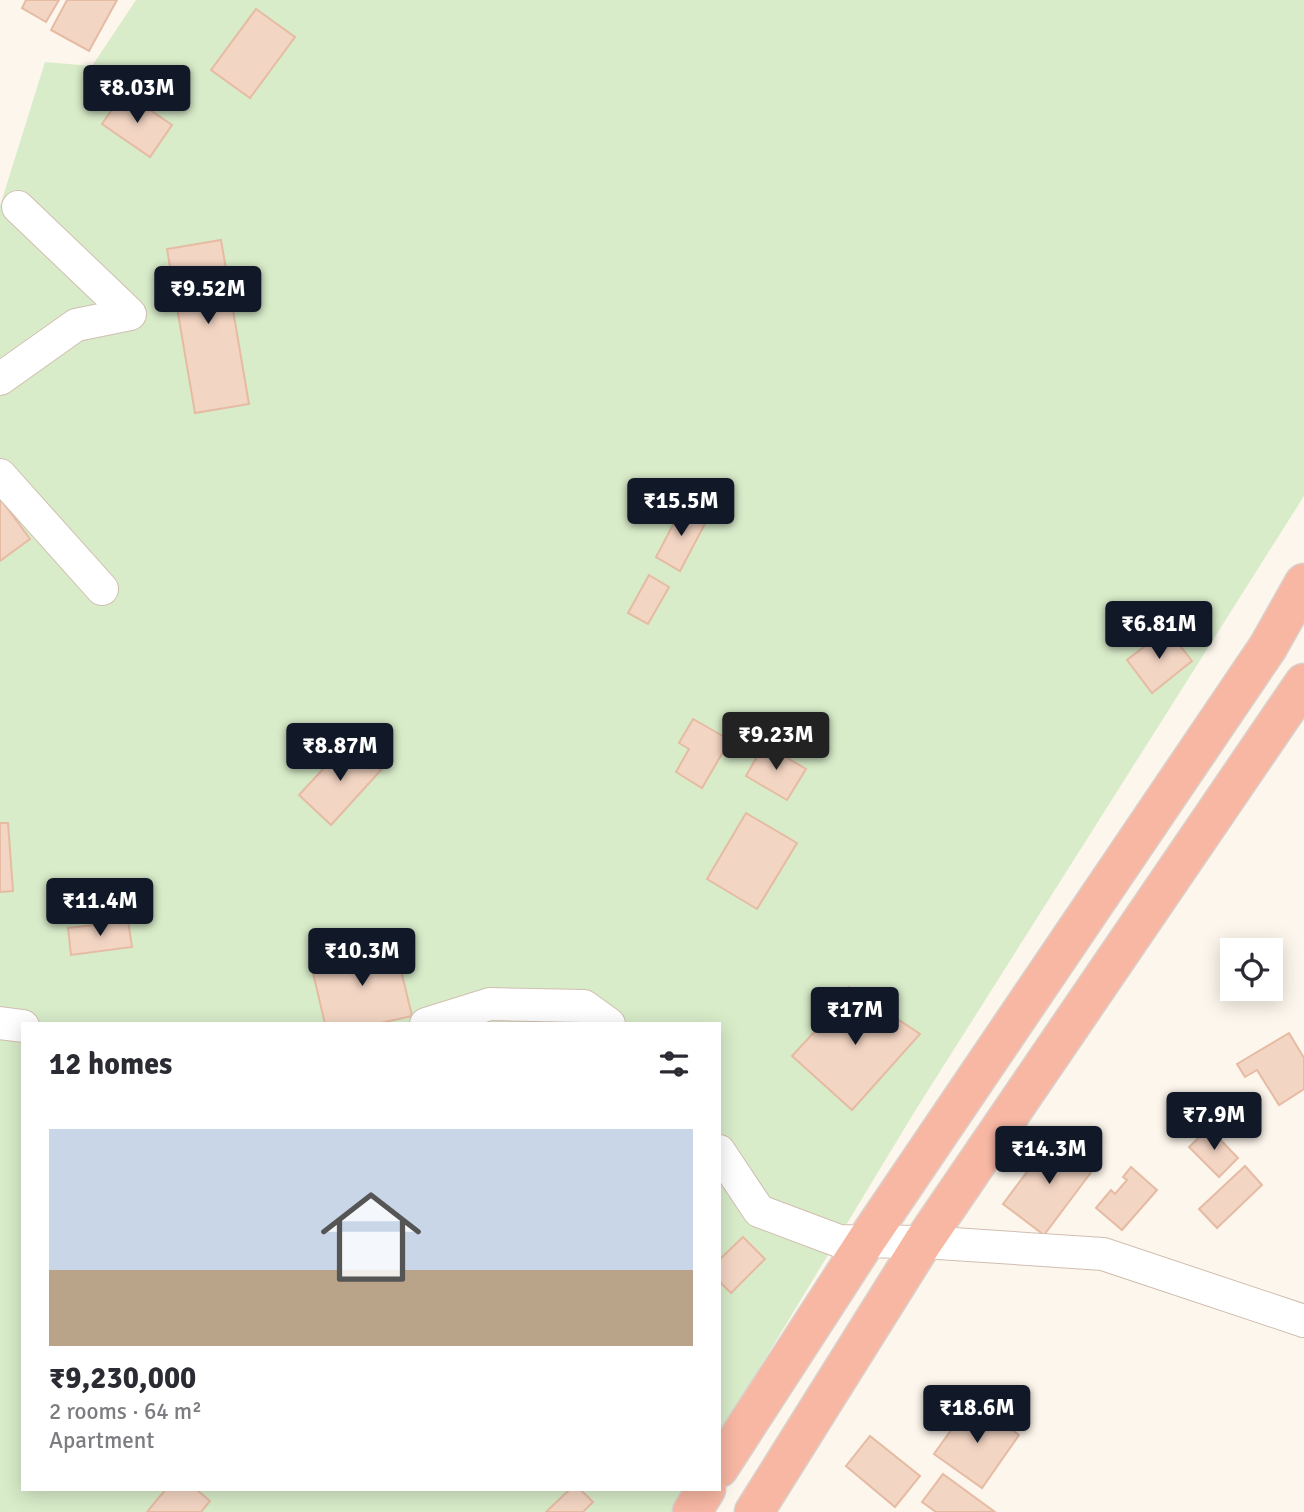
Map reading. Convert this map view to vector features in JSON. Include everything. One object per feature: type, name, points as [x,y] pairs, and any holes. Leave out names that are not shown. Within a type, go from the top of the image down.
[{"type":"highway","points":[[721,1465],[866,1241],[1268,647],[1304,583]]},
{"type":"highway","points":[[754,1512],[923,1242],[1304,683]]},
{"type":"highway","points":[[692,1512],[705,1491]]},
{"type":"street","points":[[0,379],[76,325],[130,314],[18,207]]},
{"type":"street","points":[[0,475],[102,589]]},
{"type":"street","points":[[432,1022],[490,1003],[584,1006],[606,1022]]},
{"type":"street","points":[[0,1023],[21,1026]]},
{"type":"street","points":[[721,1154],[760,1211],[839,1241],[923,1242],[1103,1254],[1304,1321]]},
{"type":"green space","points":[[136,0],[1304,0],[1304,496],[915,1111],[721,1432],[721,1022],[21,1022],[21,1491],[686,1491],[673,1512],[0,1512],[0,206],[45,62],[92,66]]},
{"type":"building","points":[[26,0],[59,0],[46,22],[22,8]]},
{"type":"building","points":[[67,0],[117,0],[89,51],[51,30]]},
{"type":"building","points":[[256,9],[295,37],[250,98],[211,70]]},
{"type":"building","points":[[124,92],[172,125],[150,157],[102,124]]},
{"type":"building","points":[[221,240],[249,404],[195,413],[167,249]]},
{"type":"building","points":[[0,498],[30,539],[0,561]]},
{"type":"building","points":[[683,506],[707,520],[680,571],[656,557]]},
{"type":"building","points":[[649,575],[669,587],[648,624],[628,613]]},
{"type":"building","points":[[1167,629],[1192,661],[1152,693],[1127,660]]},
{"type":"building","points":[[693,719],[730,740],[702,788],[676,772],[689,749],[679,743]]},
{"type":"building","points":[[349,741],[381,770],[331,825],[299,795]]},
{"type":"building","points":[[764,744],[806,769],[787,800],[746,776]]},
{"type":"building","points":[[746,813],[797,843],[757,909],[707,879]]},
{"type":"building","points":[[0,823],[8,823],[13,891],[0,892]]},
{"type":"building","points":[[128,921],[132,947],[71,955],[68,928]]},
{"type":"building","points":[[395,945],[412,1016],[385,1022],[325,1022],[311,964]]},
{"type":"building","points":[[849,987],[920,1034],[852,1110],[792,1056]]},
{"type":"building","points":[[1289,1033],[1304,1058],[1304,1089],[1279,1105],[1257,1070],[1245,1077],[1237,1064]]},
{"type":"building","points":[[1209,1128],[1238,1158],[1219,1177],[1189,1147]]},
{"type":"building","points":[[1054,1136],[1095,1167],[1044,1235],[1003,1204]]},
{"type":"building","points":[[1245,1166],[1262,1185],[1217,1228],[1199,1209]]},
{"type":"building","points":[[1131,1167],[1157,1190],[1122,1230],[1096,1208],[1111,1190],[1115,1194],[1127,1180],[1123,1177]]},
{"type":"building","points":[[743,1237],[765,1259],[731,1293],[721,1283],[721,1258]]},
{"type":"building","points":[[972,1401],[1019,1435],[982,1488],[934,1454]]},
{"type":"building","points":[[870,1436],[920,1476],[895,1507],[846,1466]]},
{"type":"building","points":[[943,1474],[995,1512],[936,1512],[922,1502]]},
{"type":"building","points":[[164,1491],[198,1491],[210,1501],[201,1512],[147,1512]]},
{"type":"building","points":[[568,1491],[582,1491],[593,1502],[583,1512],[546,1512]]}]
